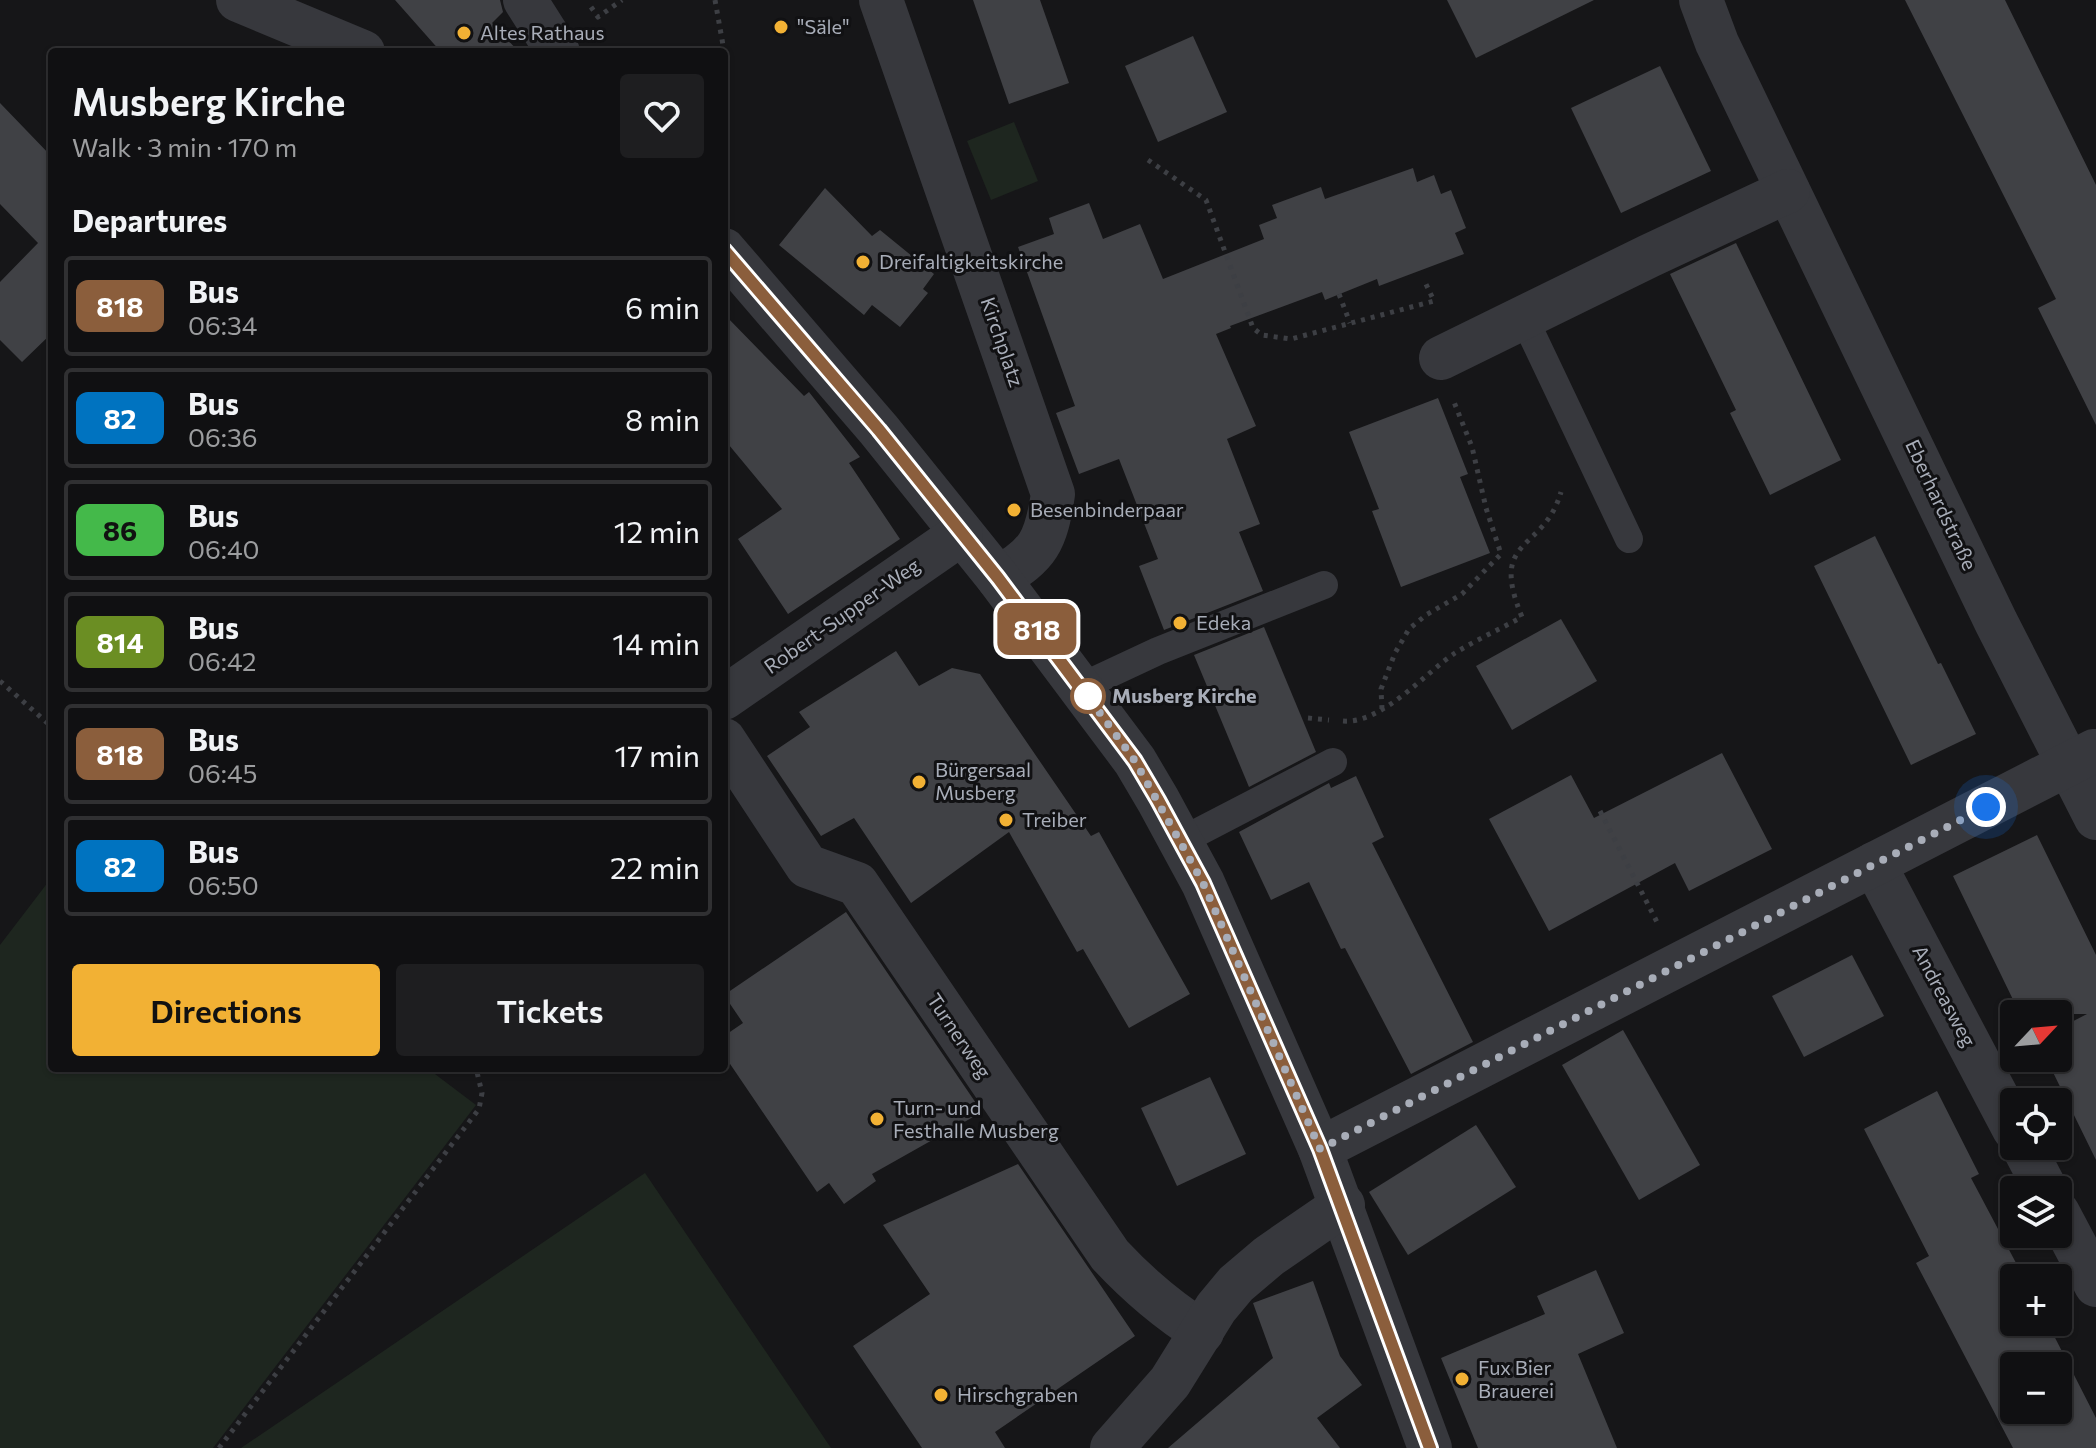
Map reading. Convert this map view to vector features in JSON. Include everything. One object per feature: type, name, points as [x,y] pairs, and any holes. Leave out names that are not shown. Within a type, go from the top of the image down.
[{"type":"street","points":[[238,0],[353,48]]},
{"type":"street","points":[[525,0],[555,48]]},
{"type":"street","name":"Kirchplatz","points":[[881,0],[1053,494],[1049,520],[1041,541],[1026,562],[998,578]]},
{"type":"street","name":"Eberhardstraße","points":[[1701,0],[1717,43],[1996,622],[2083,757],[2096,818]]},
{"type":"street","points":[[1441,358],[1788,191]]},
{"type":"street","points":[[728,255],[879,430],[998,578],[1135,761],[1203,883],[1320,1149],[1430,1448]]},
{"type":"street","name":"Robert-Supper-Weg","points":[[728,695],[961,534]]},
{"type":"street","name":"Turnerweg","points":[[728,746],[807,866],[857,884],[1110,1255],[1169,1311],[1202,1332]]},
{"type":"street","points":[[1320,1149],[2083,757]]},
{"type":"street","name":"Andreasweg","points":[[1874,864],[2000,1102]]},
{"type":"street","points":[[1112,1448],[1170,1382],[1216,1308],[1236,1284],[1269,1256],[1343,1205]]},
{"type":"street","points":[[2072,1240],[2096,1285]]},
{"type":"lane","points":[[1524,318],[1629,539]]},
{"type":"lane","points":[[1081,687],[1158,651],[1324,585]]},
{"type":"lane","points":[[1181,841],[1333,762]]},
{"type":"path","points":[[585,0],[598,17],[622,0]]},
{"type":"path","points":[[715,0],[723,45]]},
{"type":"path","points":[[1148,160],[1206,200],[1253,328],[1262,335],[1291,339],[1434,301],[1424,280]]},
{"type":"path","points":[[1339,294],[1350,323]]},
{"type":"path","points":[[1383,710],[1381,689],[1395,653],[1409,629],[1462,594],[1501,554],[1486,508],[1472,447],[1456,410],[1441,358]]},
{"type":"path","points":[[1308,718],[1349,722],[1383,710],[1455,654],[1522,617],[1511,591],[1510,567],[1521,547],[1545,524],[1557,507],[1566,477],[1584,445]]},
{"type":"path","points":[[0,681],[48,723]]},
{"type":"path","points":[[1600,811],[1679,964]]},
{"type":"path","points":[[219,1448],[479,1109],[482,1093],[477,1072]]},
{"type":"shaded area","points":[[1014,122],[1038,181],[991,200],[967,141]]},
{"type":"shaded area","points":[[48,882],[48,1072],[432,1072],[476,1105],[213,1448],[0,1448],[0,945]]},
{"type":"shaded area","points":[[645,1173],[831,1448],[241,1448]]},
{"type":"building","name":"Altes Rathaus","points":[[395,0],[500,0],[503,12],[492,23],[515,48],[437,48]]},
{"type":"building","points":[[973,0],[1040,0],[1069,83],[1009,104]]},
{"type":"building","points":[[1447,0],[1594,0],[1476,58]]},
{"type":"building","points":[[1905,0],[2005,0],[2096,185],[2096,425],[2038,308],[2056,299]]},
{"type":"building","points":[[1193,36],[1227,112],[1158,142],[1125,66]]},
{"type":"building","points":[[1660,66],[1711,171],[1621,213],[1571,108]]},
{"type":"building","points":[[0,103],[48,153],[48,337],[22,362],[0,340],[0,282],[38,243],[0,204]]},
{"type":"building","points":[[1413,168],[1417,182],[1434,175],[1441,194],[1451,190],[1466,228],[1455,233],[1464,254],[1379,286],[1377,279],[1325,300],[1322,292],[1216,334],[1256,426],[1227,439],[1260,524],[1239,532],[1263,591],[1164,630],[1139,566],[1158,559],[1119,459],[1079,474],[1056,413],[1075,406],[1018,247],[1054,234],[1049,218],[1089,203],[1103,239],[1140,224],[1163,279],[1264,239],[1259,225],[1277,218],[1272,205],[1321,187],[1325,199]]},
{"type":"building","name":"Dreifaltigkeitskirche","points":[[825,188],[872,236],[880,230],[934,274],[923,289],[928,293],[900,327],[872,305],[864,315],[779,245]]},
{"type":"building","points":[[1736,243],[1841,460],[1770,495],[1730,413],[1736,410],[1670,274]]},
{"type":"building","points":[[728,318],[804,396],[809,392],[860,457],[849,463],[900,539],[788,614],[738,539],[782,509],[728,444]]},
{"type":"building","points":[[1438,398],[1468,474],[1460,477],[1490,553],[1401,587],[1372,511],[1379,509],[1349,432]]},
{"type":"building","points":[[1875,536],[1976,734],[1911,765],[1814,566]]},
{"type":"building","points":[[1561,619],[1597,681],[1512,730],[1476,666]]},
{"type":"building","points":[[1264,627],[1316,752],[1249,787],[1194,655]]},
{"type":"building","name":"Bürgersaal Musberg","points":[[896,651],[919,686],[952,668],[980,674],[1091,836],[1099,832],[1190,994],[1129,1028],[1083,949],[1077,952],[1009,832],[911,903],[854,818],[821,836],[767,756],[810,727],[799,712]]},
{"type":"building","points":[[1722,753],[1772,849],[1689,891],[1675,863],[1549,931],[1489,819],[1571,775],[1594,818]]},
{"type":"building","points":[[1356,776],[1384,837],[1372,843],[1473,1042],[1411,1074],[1345,948],[1341,949],[1309,882],[1271,900],[1239,832],[1329,783],[1331,788]]},
{"type":"building","points":[[2037,835],[2096,955],[2096,1160],[2072,1111],[2072,1088],[2061,1088],[2053,1072],[2072,1072],[2072,1022],[2087,1014],[2072,1014],[2072,1000],[2013,1000],[1953,876]]},
{"type":"building","points":[[846,912],[982,1112],[872,1174],[876,1181],[844,1204],[829,1183],[817,1192],[728,1061],[728,1033],[743,1023],[728,1001],[728,992]]},
{"type":"building","points":[[1852,955],[1884,1016],[1804,1057],[1772,996]]},
{"type":"building","points":[[1623,1030],[1700,1165],[1639,1200],[1562,1065]]},
{"type":"building","points":[[1210,1077],[1246,1154],[1177,1186],[1141,1108]]},
{"type":"building","points":[[1937,1091],[1979,1174],[1971,1178],[2000,1233],[2000,1248],[2008,1248],[2017,1264],[2000,1264],[2000,1336],[2054,1336],[2062,1352],[2000,1352],[2000,1423],[1916,1263],[1929,1256],[1864,1129]]},
{"type":"building","points":[[1476,1125],[1516,1187],[1408,1255],[1369,1192]]},
{"type":"building","points":[[1018,1164],[1135,1336],[995,1432],[1005,1448],[922,1448],[853,1346],[930,1294],[883,1225]]},
{"type":"building","points":[[1596,1270],[1624,1333],[1578,1354],[1617,1448],[1478,1448],[1441,1358],[1545,1314],[1537,1296]]},
{"type":"building","points":[[1313,1281],[1340,1356],[1362,1385],[1317,1418],[1340,1448],[1168,1448],[1273,1358],[1253,1303]]},
{"type":"building","points":[[2072,1371],[2096,1418],[2096,1448],[2013,1448],[2000,1424],[2072,1424]]},
{"type":"bus line","name":"818","points":[[728,255],[879,430],[998,578],[1135,761],[1158,800],[1203,883],[1320,1149],[1430,1448]]},
{"type":"place","name":"\"Säle\"","points":[[781,27]]},
{"type":"place","name":"Altes Rathaus","points":[[464,33]]},
{"type":"place","name":"Dreifaltigkeitskirche","points":[[863,262]]},
{"type":"place","name":"Besenbinderpaar","points":[[1014,510]]},
{"type":"place","name":"Edeka","points":[[1180,623]]},
{"type":"place","name":"Musberg Kirche","points":[[1088,696]]},
{"type":"place","name":"Bürgersaal Musberg","points":[[919,782]]},
{"type":"place","name":"Treiber","points":[[1006,820]]},
{"type":"place","name":"Turn- und Festhalle Musberg","points":[[877,1119]]},
{"type":"place","name":"Fux Bier Brauerei","points":[[1462,1379]]},
{"type":"place","name":"Hirschgraben","points":[[941,1395]]},
{"type":"route","points":[[1088,696],[1081,687],[1135,761],[1203,883],[1320,1149],[1986,807]]}]
